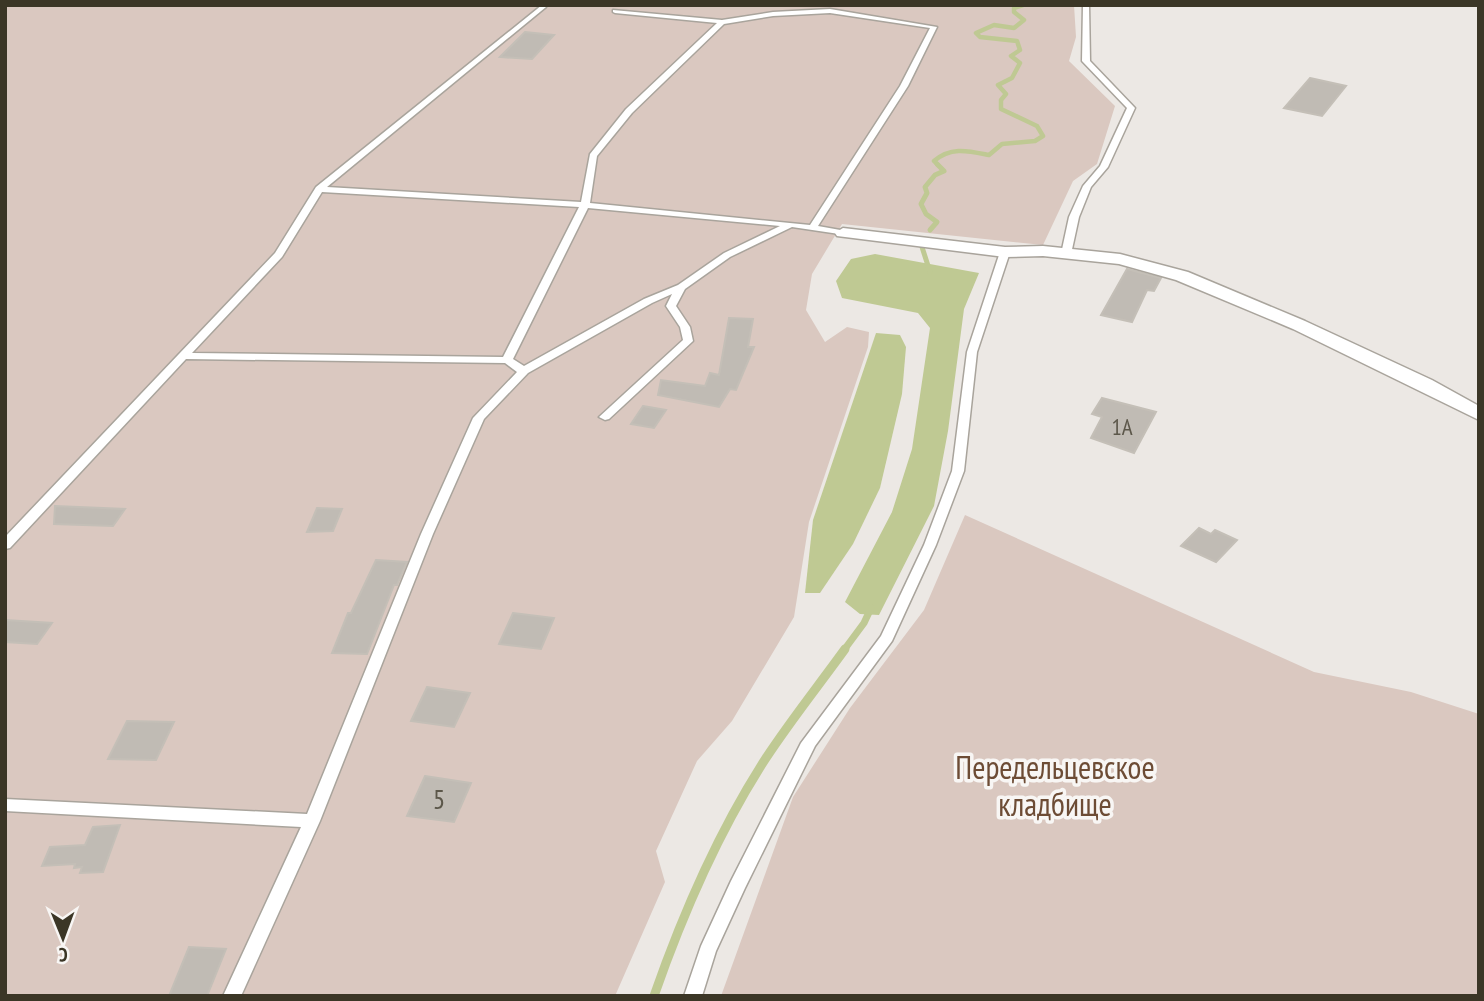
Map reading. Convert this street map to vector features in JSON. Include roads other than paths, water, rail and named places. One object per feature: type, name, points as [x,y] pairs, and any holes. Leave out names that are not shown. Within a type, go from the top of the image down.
[{"type":"street","points":[[843,233],[1004,252],[1121,259],[1182,276],[1375,360],[1479,414]]},
{"type":"lane","points":[[1066,254],[1074,217],[1087,186],[1104,167],[1131,108],[1086,61],[1086,5]]},
{"type":"lane","points":[[5,545],[279,255],[319,189],[543,7]]},
{"type":"lane","points":[[615,11],[722,22],[774,14],[830,11],[934,27],[904,86],[813,227]]},
{"type":"lane","points":[[507,360],[584,205],[593,156],[629,111],[722,22]]},
{"type":"lane","points":[[319,189],[584,205],[791,224],[843,233]]},
{"type":"lane","points":[[232,996],[312,821],[427,534],[479,418],[524,371],[648,301],[681,287],[726,255],[791,224]]},
{"type":"lane","points":[[693,996],[707,951],[808,743],[887,638],[930,545],[958,471],[972,352],[1004,252]]},
{"type":"lane","points":[[605,416],[688,341],[685,327],[671,306],[681,287]]},
{"type":"lane","points":[[184,356],[507,360],[524,371]]},
{"type":"lane","points":[[5,805],[312,821]]},
{"type":"waterway","points":[[930,230],[937,222],[926,214],[921,204],[927,193],[925,187],[935,175],[944,171],[934,161],[940,156],[954,151],[989,155],[1002,144],[1035,141],[1043,136],[1037,126],[1001,109],[1001,100],[1006,94],[998,85],[1012,78],[1020,63],[1011,56],[1020,50],[1017,41],[980,37],[976,33],[994,25],[1014,28],[1024,20],[1014,12],[1014,8],[1023,5]]},
{"type":"waterway","points":[[922,247],[930,272]]},
{"type":"waterway","points":[[844,650],[864,623],[871,608]]},
{"type":"waterway","points":[[654,996],[677,934],[732,815],[776,744],[845,649]]},
{"type":"park label","name":"Передельцевское кладбище","points":[[1055,786]]}]
